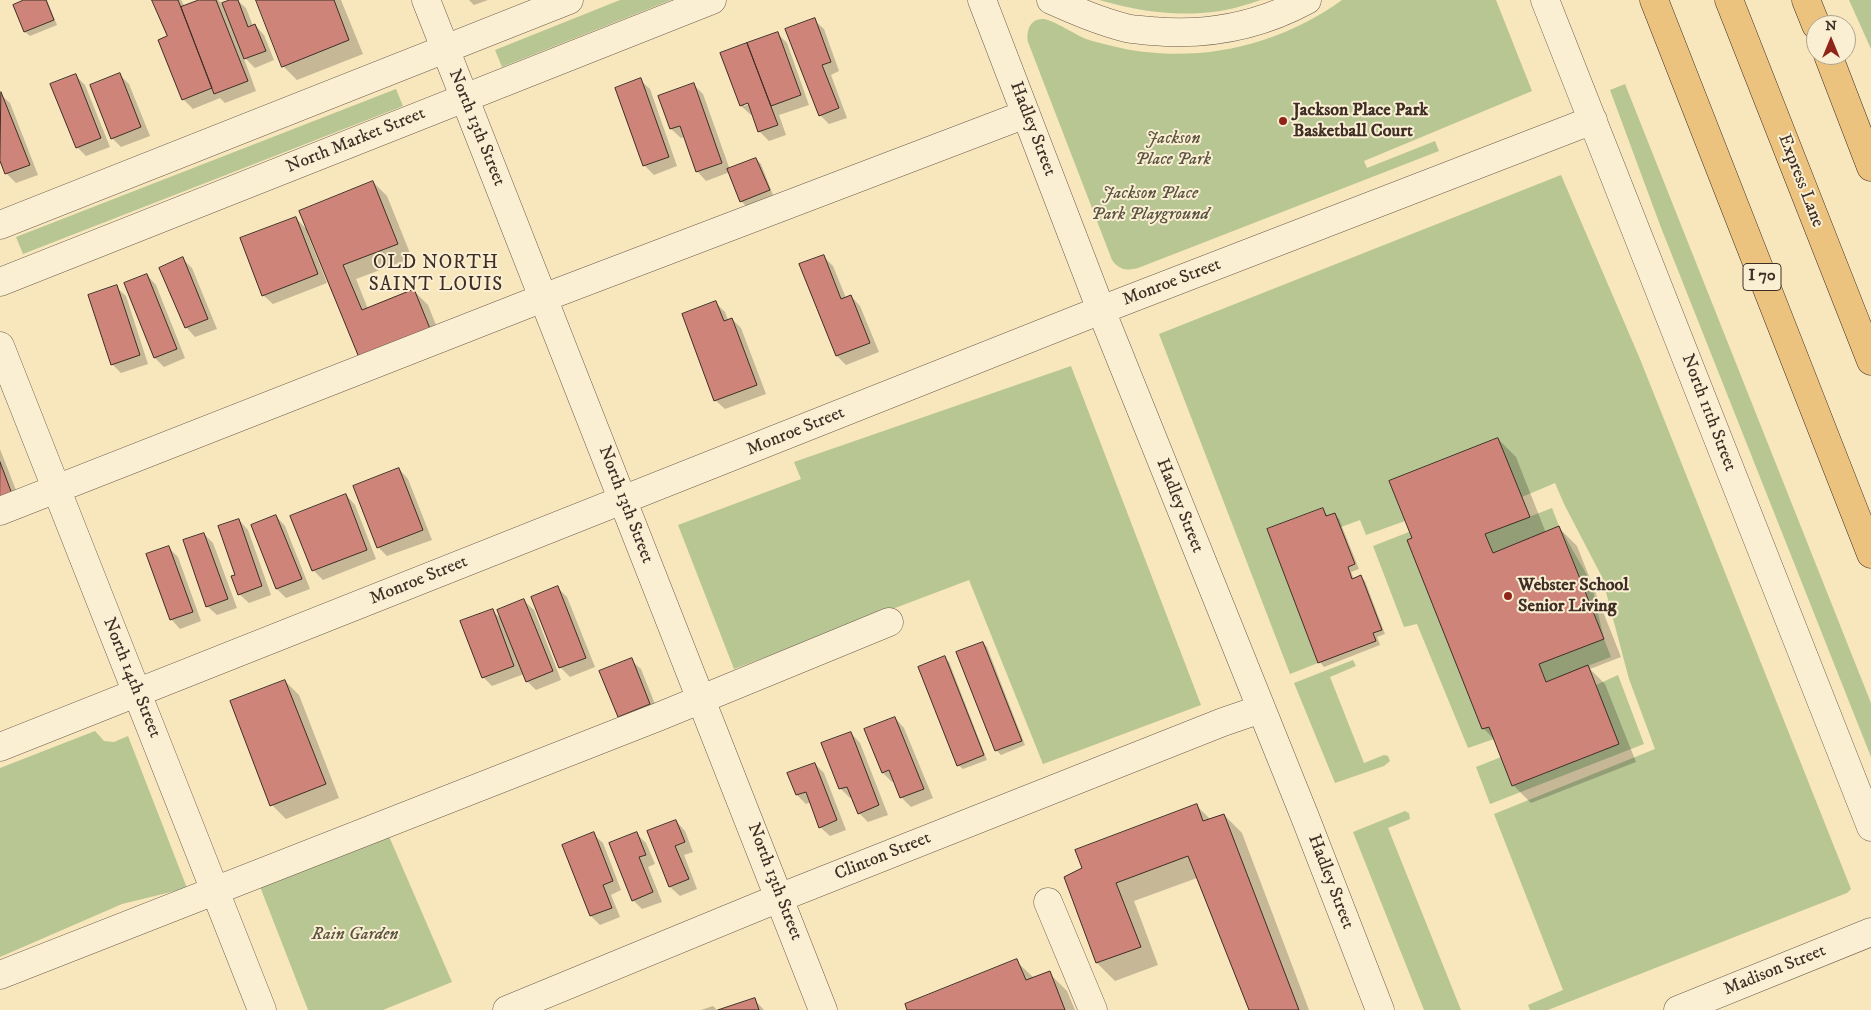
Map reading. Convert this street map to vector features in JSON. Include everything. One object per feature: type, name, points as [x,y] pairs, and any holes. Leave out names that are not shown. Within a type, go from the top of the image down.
[{"type":"highway","name":"I 70","points":[[1654,0],[1871,554]]},
{"type":"highway","name":"Express Lane","points":[[1729,0],[1871,361]]},
{"type":"highway","points":[[1806,0],[1812,15]]},
{"type":"highway","points":[[1832,65],[1871,168]]},
{"type":"street","name":"North 13th Street","points":[[426,0],[823,1010]]},
{"type":"street","points":[[0,225],[569,0]]},
{"type":"street","name":"North Market Street","points":[[0,282],[712,0]]},
{"type":"street","name":"Hadley Street","points":[[982,0],[1101,310],[1305,817],[1380,1010]]},
{"type":"street","points":[[1051,0],[1082,14],[1128,28],[1173,33],[1218,31],[1263,19],[1307,0]]},
{"type":"street","name":"North 11th Street","points":[[1545,0],[1871,827]]},
{"type":"street","points":[[0,511],[543,298],[1026,114]]},
{"type":"street","name":"Monroe Street","points":[[0,747],[1101,310],[1592,120]]},
{"type":"street","name":"North 14th Street","points":[[0,346],[262,1010]]},
{"type":"street","points":[[0,975],[702,699],[889,622]]},
{"type":"street","name":"Clinton Street","points":[[507,1010],[541,1004],[779,898],[1223,722],[1261,709]]},
{"type":"street","points":[[1048,902],[1094,1010]]},
{"type":"street","name":"Madison Street","points":[[1678,1010],[1871,932]]},
{"type":"green space","points":[[620,0],[671,0],[502,67],[495,50]]},
{"type":"green space","points":[[1099,0],[1261,0],[1225,10],[1204,13],[1174,13],[1130,8]]},
{"type":"green space","name":"Jackson Place Park","points":[[1342,0],[1496,0],[1532,91],[1364,161],[1367,168],[1435,141],[1439,151],[1138,268],[1120,268],[1112,260],[1028,42],[1028,30],[1032,23],[1039,19],[1044,19],[1054,22],[1086,39],[1139,51],[1169,54],[1200,53],[1230,49],[1288,31],[1316,17]]},
{"type":"green space","points":[[1849,0],[1871,0],[1871,49],[1856,15]]},
{"type":"green space","points":[[1625,84],[1871,703],[1871,757],[1660,225],[1610,90]]},
{"type":"green space","points":[[396,89],[403,106],[23,254],[16,237]]},
{"type":"green space","points":[[1561,175],[1640,359],[1851,889],[1847,893],[1548,1010],[1530,1010],[1528,1005],[1563,990],[1494,814],[1655,749],[1629,679],[1602,577],[1555,483],[1522,497],[1498,438],[1389,481],[1405,521],[1366,535],[1360,520],[1341,527],[1335,513],[1326,516],[1322,508],[1267,529],[1318,663],[1290,674],[1159,334]]},
{"type":"green space","points":[[1071,366],[1201,705],[1043,764],[969,580],[734,669],[678,525],[801,479],[794,462]]},
{"type":"green space","points":[[1552,508],[1560,527],[1493,553],[1485,534]]},
{"type":"green space","points":[[1561,529],[1591,582],[1604,639]]},
{"type":"green space","points":[[1409,532],[1412,538],[1407,540],[1482,728],[1489,727],[1494,739],[1468,748],[1417,624],[1404,627],[1373,546]]},
{"type":"green space","points":[[1604,639],[1611,657],[1546,682],[1539,664]]},
{"type":"green space","points":[[1353,660],[1356,666],[1330,677],[1364,763],[1384,755],[1388,756],[1390,761],[1384,766],[1335,783],[1294,683]]},
{"type":"green space","points":[[1618,675],[1644,744],[1490,804],[1476,767],[1501,757],[1513,786],[1619,744],[1596,685]]},
{"type":"green space","points":[[95,731],[104,741],[114,742],[128,736],[187,888],[122,904],[0,957],[0,768]]},
{"type":"green space","points":[[1405,811],[1409,813],[1410,819],[1388,828],[1461,1010],[1424,1010],[1353,832]]},
{"type":"green space","name":"Rain Garden","points":[[388,834],[452,982],[383,1010],[308,1010],[259,884]]},
{"type":"building","points":[[24,0],[46,0],[54,20],[24,32],[13,5]]},
{"type":"building","points":[[152,0],[178,0],[212,88],[182,100],[158,40],[167,36]]},
{"type":"building","points":[[199,0],[216,0],[248,81],[214,94],[181,7]]},
{"type":"building","points":[[238,0],[248,27],[255,24],[266,51],[244,59],[222,3]]},
{"type":"building","points":[[256,0],[334,0],[349,40],[282,67]]},
{"type":"building","points":[[815,18],[831,62],[822,65],[839,108],[819,116],[785,29]]},
{"type":"building","points":[[778,32],[801,95],[771,106],[747,43]]},
{"type":"building","points":[[747,43],[778,125],[758,132],[748,103],[740,106],[720,53]]},
{"type":"building","points":[[120,73],[141,127],[111,139],[90,85]]},
{"type":"building","points":[[76,74],[101,138],[76,148],[50,84]]},
{"type":"building","points":[[641,78],[669,157],[643,166],[615,88]]},
{"type":"building","points":[[694,83],[722,163],[696,172],[680,126],[670,129],[658,96]]},
{"type":"building","points":[[1,92],[30,165],[5,174],[0,161]]},
{"type":"building","points":[[756,158],[770,190],[740,202],[727,169]]},
{"type":"building","points":[[373,181],[398,244],[343,265],[362,310],[414,289],[431,331],[360,360],[299,211]]},
{"type":"building","points":[[296,217],[318,274],[262,296],[240,238]]},
{"type":"building","points":[[824,255],[841,299],[851,295],[870,343],[836,356],[799,264]]},
{"type":"building","points":[[183,257],[208,319],[185,328],[159,268]]},
{"type":"building","points":[[147,274],[177,349],[154,358],[124,283]]},
{"type":"building","points":[[117,285],[140,355],[111,365],[88,295]]},
{"type":"building","points":[[716,301],[724,321],[732,318],[757,385],[714,401],[682,314]]},
{"type":"building","name":"Webster School Senior Living","points":[[1498,438],[1530,517],[1485,534],[1493,553],[1559,526],[1604,639],[1539,664],[1546,682],[1588,665],[1619,744],[1512,786],[1489,727],[1482,729],[1407,540],[1412,538],[1389,481]]},
{"type":"building","points":[[0,462],[12,494],[0,499]]},
{"type":"building","points":[[399,468],[423,530],[377,548],[353,486]]},
{"type":"building","points":[[346,494],[367,550],[312,571],[290,516]]},
{"type":"building","points":[[1323,508],[1326,516],[1335,513],[1355,564],[1348,567],[1352,579],[1361,575],[1382,630],[1373,633],[1376,641],[1318,663],[1267,529]]},
{"type":"building","points":[[276,515],[302,579],[276,589],[251,525]]},
{"type":"building","points":[[239,519],[262,586],[238,595],[231,576],[235,575],[218,526]]},
{"type":"building","points":[[204,533],[228,599],[206,607],[183,540]]},
{"type":"building","points":[[169,546],[193,612],[170,620],[146,554]]},
{"type":"building","points":[[558,586],[586,658],[559,668],[531,597]]},
{"type":"building","points":[[524,599],[553,671],[526,682],[497,610]]},
{"type":"building","points":[[493,609],[514,666],[482,678],[460,621]]},
{"type":"building","points":[[983,642],[1022,741],[995,751],[956,652]]},
{"type":"building","points":[[945,656],[984,755],[957,766],[918,667]]},
{"type":"building","points":[[632,658],[650,704],[618,717],[599,671]]},
{"type":"building","points":[[285,680],[326,784],[270,806],[230,701]]},
{"type":"building","points":[[895,717],[924,789],[900,798],[889,770],[882,773],[864,729]]},
{"type":"building","points":[[851,732],[879,805],[858,814],[847,787],[839,789],[821,743]]},
{"type":"building","points":[[815,763],[837,820],[819,828],[806,792],[796,795],[787,773]]},
{"type":"building","points":[[1197,804],[1203,821],[1224,814],[1299,1010],[1249,1010],[1188,856],[1116,883],[1141,947],[1096,963],[1064,877],[1082,868],[1075,850]]},
{"type":"building","points":[[676,820],[685,842],[675,846],[689,879],[669,887],[647,831]]},
{"type":"building","points":[[594,832],[613,881],[603,885],[612,908],[590,916],[562,845]]},
{"type":"building","points":[[637,832],[646,855],[639,857],[653,892],[632,901],[609,843]]},
{"type":"building","points":[[1017,959],[1026,980],[1050,971],[1065,1010],[907,1010],[905,1004]]},
{"type":"building","points":[[755,998],[759,1010],[718,1010]]},
{"type":"place","name":"Jackson Place Park Basketball Court","points":[[1283,121]]},
{"type":"place","name":"Webster School Senior Living","points":[[1508,596]]},
{"type":"district","name":"OLD NORTH SAINT LOUIS","points":[[436,275]]},
{"type":"park label","name":"Jackson Place Park Playground","points":[[1150,204]]}]
